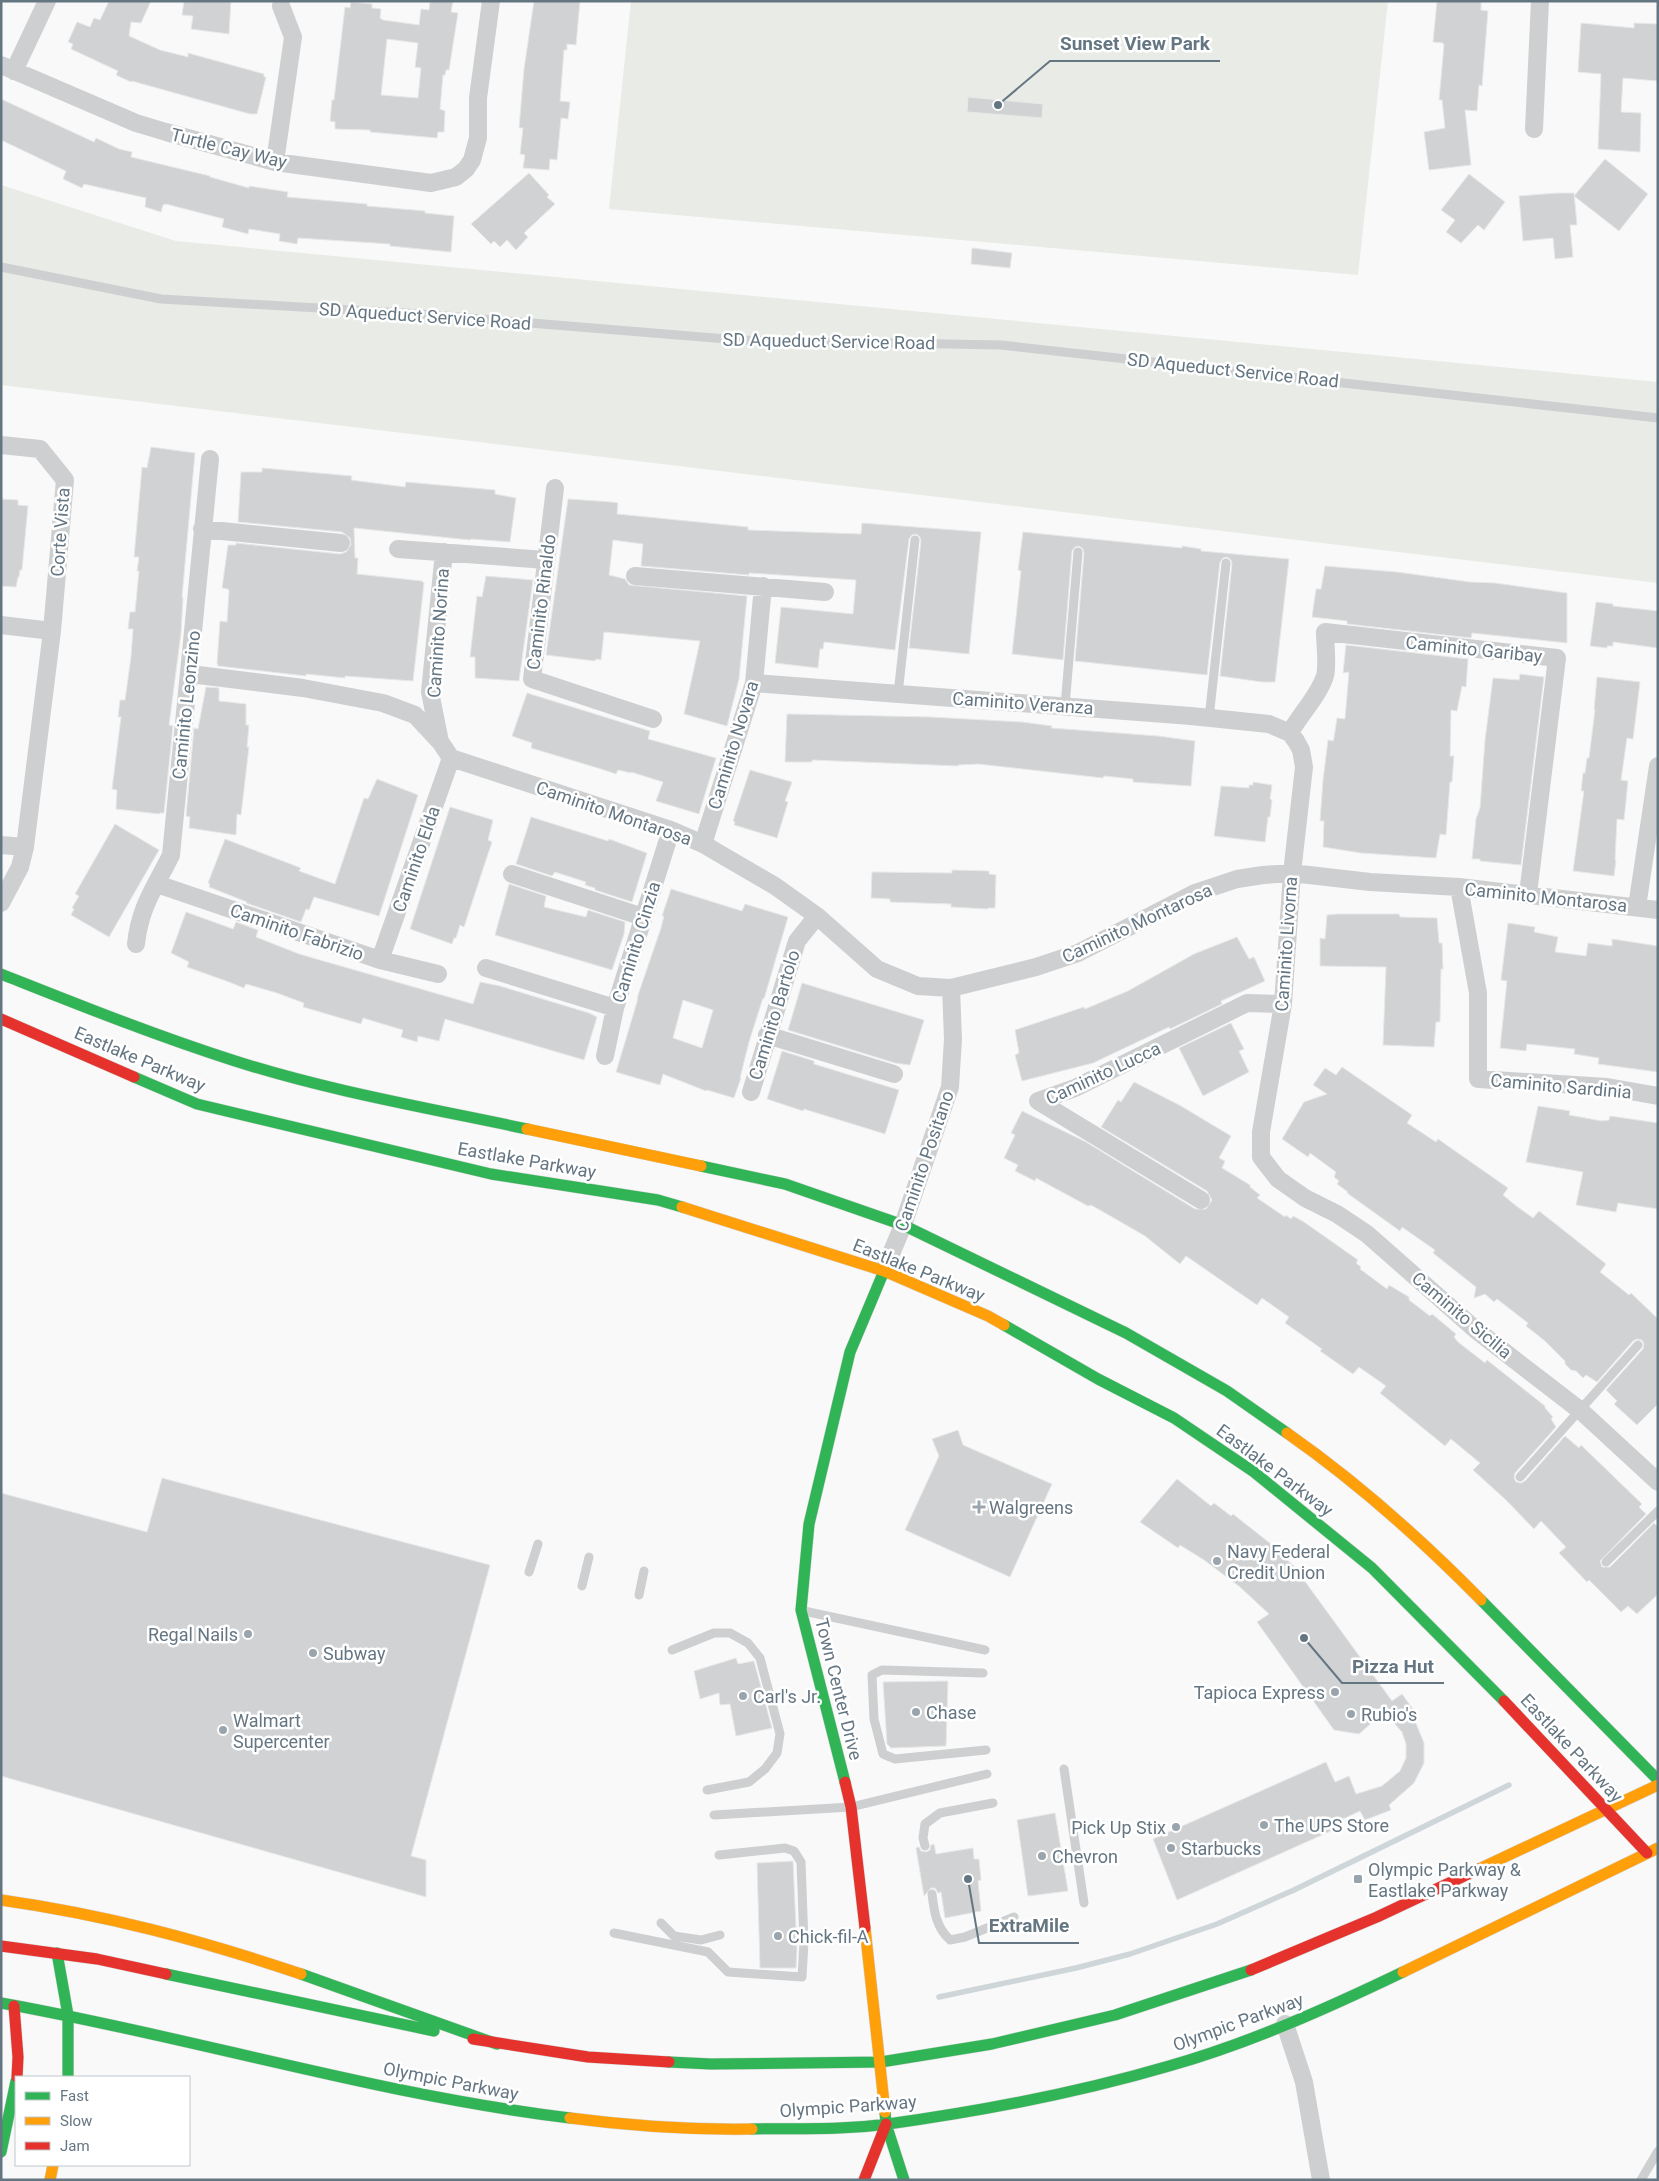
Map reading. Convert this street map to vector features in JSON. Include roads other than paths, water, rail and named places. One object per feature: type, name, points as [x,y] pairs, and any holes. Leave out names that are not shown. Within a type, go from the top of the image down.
[{"type":"main road","name":"Eastlake Parkway","points":[[1,974],[116,1019],[232,1060],[325,1086],[785,1184],[903,1225],[1126,1333],[1226,1391],[1324,1460],[1440,1558],[1658,1780]]},
{"type":"main road","name":"Eastlake Parkway","points":[[1,1019],[197,1104],[491,1174],[658,1200],[884,1271],[988,1316],[1098,1379],[1174,1418],[1254,1472],[1372,1568],[1487,1682],[1606,1810],[1652,1850],[1658,1864]]},
{"type":"main road","name":"Town Center Drive","points":[[884,1271],[850,1352],[809,1524],[801,1610],[851,1807],[881,2062],[886,2124],[904,2180]]},
{"type":"main road","points":[[1,1946],[96,1959],[497,2044],[588,2057],[711,2064],[881,2062],[992,2044],[1115,2015],[1244,1973],[1377,1917],[1658,1785]]},
{"type":"main road","name":"Olympic Parkway","points":[[1,2003],[68,2015],[412,2093],[533,2114],[633,2126],[712,2130],[814,2128],[886,2124],[1010,2104],[1086,2088],[1170,2066],[1328,2008],[1652,1850]]},
{"type":"main road","points":[[1,1900],[23,1902],[146,1926],[236,1952],[497,2044]]},
{"type":"main road","points":[[57,1953],[68,2015],[68,2076]]},
{"type":"main road","points":[[14,2006],[18,2056],[17,2076]]},
{"type":"main road","points":[[1,2152],[15,2088]]},
{"type":"main road","name":"Town Center Drive","points":[[864,2180],[886,2124]]},
{"type":"main road","points":[[50,2180],[53,2166]]},
{"type":"street","points":[[8,68],[47,1]]},
{"type":"street","name":"Turtle Cay Way","points":[[8,68],[146,126],[275,162],[431,183],[456,177],[466,169],[472,160],[478,138],[478,98],[491,1]]},
{"type":"street","points":[[1534,129],[1540,1]]},
{"type":"street","points":[[275,162],[293,37],[281,6]]},
{"type":"street","name":"Corte Vista","points":[[1,445],[40,449],[65,480],[52,631],[25,847],[20,867],[3,895]]},
{"type":"street","name":"Caminito Leonzino","points":[[136,944],[138,922],[144,906],[171,855],[210,459]]},
{"type":"street","name":"Caminito Rinaldo","points":[[555,488],[532,679],[653,719]]},
{"type":"street","points":[[202,529],[341,543]]},
{"type":"street","points":[[398,548],[546,560]]},
{"type":"street","name":"Caminito Norina","points":[[440,743],[430,692],[444,552]]},
{"type":"street","points":[[635,576],[824,592]]},
{"type":"street","name":"Caminito Novara","points":[[703,844],[754,683],[763,586]]},
{"type":"street","points":[[1,626],[52,631]]},
{"type":"street","name":"Caminito Garibay","points":[[1290,734],[1298,718],[1311,703],[1325,675],[1325,632],[1558,658],[1528,894]]},
{"type":"street","points":[[190,674],[304,688],[384,703],[415,716],[451,758]]},
{"type":"street","name":"Caminito Veranza","points":[[754,683],[1209,718],[1270,724],[1290,734]]},
{"type":"street","name":"Caminito Livorna","points":[[1261,1157],[1261,1132],[1283,1004],[1292,873],[1304,768],[1301,750],[1290,734]]},
{"type":"street","name":"Caminito Montarosa","points":[[451,758],[671,830],[703,844],[775,886],[817,916],[876,969],[918,986],[950,988],[1036,966],[1078,953],[1195,892],[1237,879],[1292,873],[1370,882],[1458,887],[1528,894],[1658,910]]},
{"type":"street","name":"Caminito Elda","points":[[380,960],[451,758]]},
{"type":"street","points":[[1637,907],[1658,766]]},
{"type":"street","name":"Caminito Cinzia","points":[[605,1056],[615,1008],[671,830]]},
{"type":"street","points":[[1,845],[25,847]]},
{"type":"street","points":[[512,874],[643,917]]},
{"type":"street","name":"Caminito Fabrizio","points":[[157,884],[380,960],[438,974]]},
{"type":"street","name":"Caminito Sardinia","points":[[1458,887],[1478,993],[1478,1079],[1607,1087],[1658,1096]]},
{"type":"street","name":"Caminito Bartolo","points":[[751,1092],[796,940],[817,916]]},
{"type":"street","points":[[486,968],[615,1008]]},
{"type":"street","name":"Caminito Positano","points":[[884,1271],[903,1225],[950,1087],[953,1039],[950,988]]},
{"type":"street","name":"Caminito Lucca","points":[[1201,1200],[1038,1101],[1076,1088],[1247,1003],[1283,1004]]},
{"type":"street","points":[[767,1035],[894,1074]]},
{"type":"street","name":"Caminito Sicilia","points":[[1261,1157],[1278,1179],[1305,1198],[1337,1214],[1368,1234],[1476,1330],[1581,1411],[1658,1482]]},
{"type":"street","points":[[1285,2024],[1304,2082],[1321,2180]]},
{"type":"lane","name":"SD Aqueduct Service Road","points":[[1,268],[161,299],[421,314],[739,340],[1001,345],[1658,418]]},
{"type":"lane","points":[[898,694],[915,540]]},
{"type":"lane","points":[[1065,706],[1078,552]]},
{"type":"lane","points":[[1209,718],[1226,563]]},
{"type":"lane","points":[[1520,1477],[1638,1345]]},
{"type":"lane","points":[[1606,1562],[1658,1511]]},
{"type":"lane","points":[[529,1572],[538,1544]]},
{"type":"lane","points":[[582,1586],[589,1557]]},
{"type":"lane","points":[[639,1595],[644,1571]]},
{"type":"lane","points":[[801,1610],[985,1650]]},
{"type":"lane","points":[[672,1650],[714,1633],[730,1633],[748,1643],[760,1658],[780,1734],[777,1753],[765,1769],[749,1782],[706,1790]]},
{"type":"lane","points":[[983,1673],[882,1670],[872,1675],[874,1719],[883,1754],[895,1759],[986,1750]]},
{"type":"lane","points":[[1064,1769],[1084,1903]]},
{"type":"lane","points":[[714,1815],[851,1807],[987,1774]]},
{"type":"lane","points":[[925,1846],[923,1838],[925,1824],[940,1813],[992,1803]]},
{"type":"lane","points":[[614,1933],[708,1952],[728,1972],[802,1977],[804,1942],[801,1862],[794,1851],[785,1848],[719,1855]]},
{"type":"lane","points":[[932,1894],[935,1915],[942,1933],[950,1940],[965,1937],[1014,1917]]},
{"type":"lane","points":[[661,1923],[674,1936],[701,1940],[720,1935]]},
{"type":"lane","points":[[1641,2180],[1658,2151]]},
{"type":"waterway","points":[[939,1997],[1076,1968],[1130,1954],[1217,1924],[1294,1890],[1509,1785]]},
{"type":"place","name":"Sunset View Park","points":[[998,105]]},
{"type":"place","name":"Walgreens","points":[[979,1507]]},
{"type":"place","name":"Navy Federal Credit Union","points":[[1217,1561]]},
{"type":"place","name":"Regal Nails","points":[[248,1634]]},
{"type":"place","name":"Pizza Hut","points":[[1304,1638]]},
{"type":"place","name":"Subway","points":[[313,1653]]},
{"type":"place","name":"Tapioca Express","points":[[1335,1692]]},
{"type":"place","name":"Carl's Jr.","points":[[743,1696]]},
{"type":"place","name":"Chase","points":[[916,1712]]},
{"type":"place","name":"Rubio's","points":[[1351,1714]]},
{"type":"place","name":"Walmart Supercenter","points":[[223,1730]]},
{"type":"place","name":"The UPS Store","points":[[1264,1825]]},
{"type":"place","name":"Pick Up Stix","points":[[1176,1827]]},
{"type":"place","name":"Starbucks","points":[[1171,1848]]},
{"type":"place","name":"Chevron","points":[[1042,1856]]},
{"type":"place","name":"ExtraMile","points":[[968,1879]]},
{"type":"place","name":"Olympic Parkway & Eastlake Parkway","points":[[1358,1879]]},
{"type":"place","name":"Chick-fil-A","points":[[778,1936]]}]
